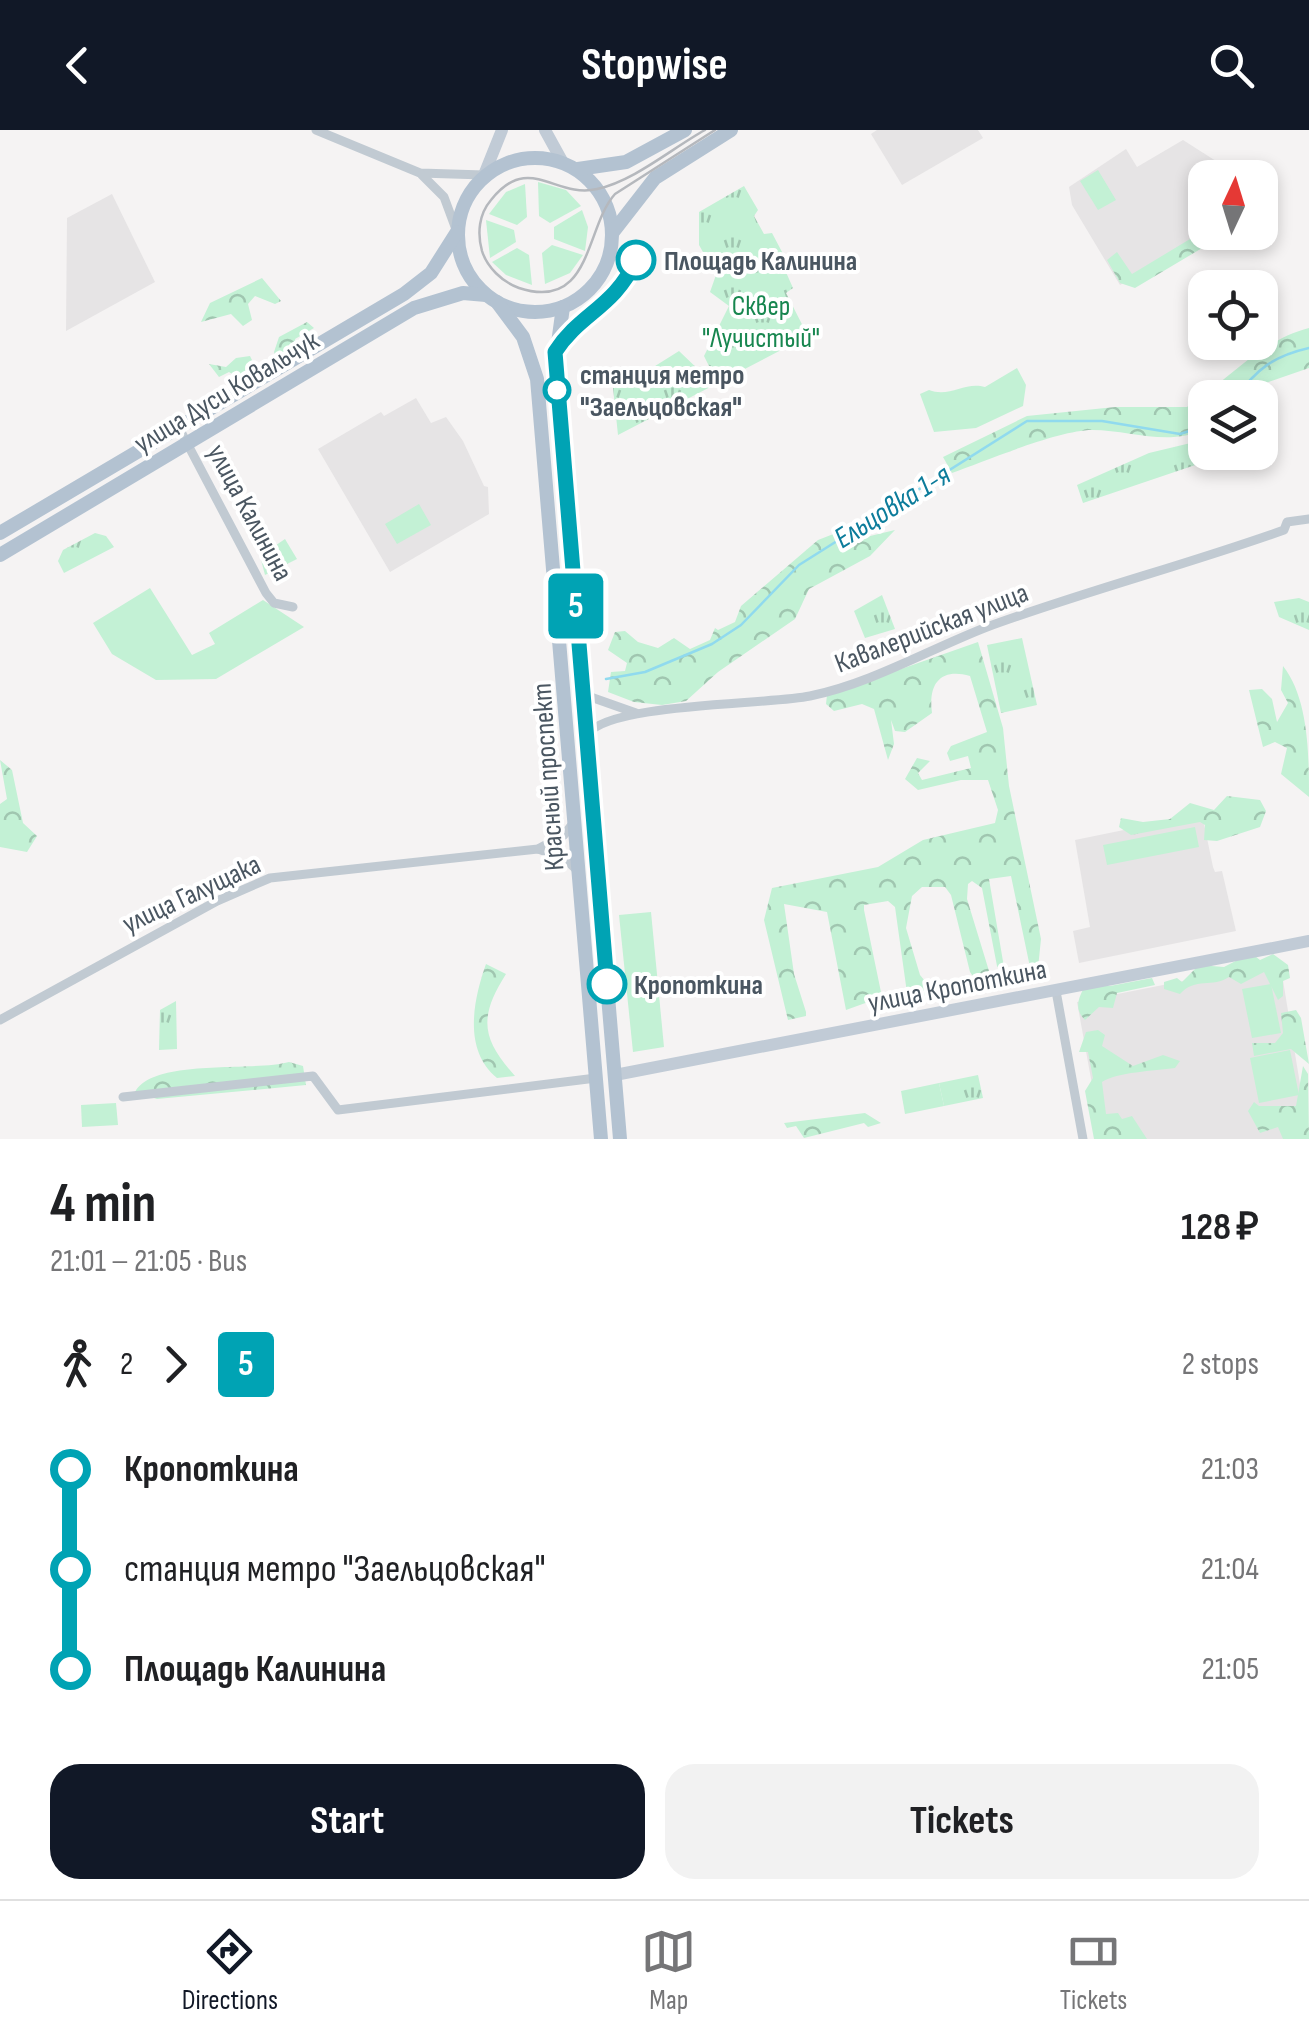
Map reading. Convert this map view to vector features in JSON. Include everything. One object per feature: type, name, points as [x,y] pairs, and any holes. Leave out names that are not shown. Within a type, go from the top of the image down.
[{"type":"main road","points":[[502,130],[484,176],[461,210],[457,232],[465,266],[491,298],[529,312],[563,307],[580,298],[605,269],[613,232],[633,202],[668,167],[731,130]]},
{"type":"main road","points":[[545,130],[562,162]]},
{"type":"main road","points":[[484,176],[521,158],[562,162],[578,169],[609,168],[642,155],[685,130]]},
{"type":"main road","points":[[578,169],[606,204],[613,232]]},
{"type":"main road","name":"улица Дуси Ковальчук","points":[[0,533],[404,294],[430,273],[457,232]]},
{"type":"main road","name":"улица Дуси Ковальчук","points":[[0,555],[414,308],[463,293],[491,298]]},
{"type":"main road","name":"Красный проспект","points":[[491,298],[523,336],[537,380],[600,1139]]},
{"type":"main road","name":"Красный проспект","points":[[563,307],[555,366],[620,1139]]},
{"type":"main road","name":"улица Кропоткина","points":[[615,1075],[1309,941]]},
{"type":"main road","points":[[585,953],[604,950]]},
{"type":"main road","points":[[596,1078],[615,1075]]},
{"type":"street","points":[[316,130],[420,173],[484,176]]},
{"type":"street","points":[[420,173],[444,197],[457,232]]},
{"type":"street","name":"улица Калинина","points":[[178,426],[266,593],[274,603],[293,606]]},
{"type":"street","name":"Кавалерийская улица","points":[[638,713],[824,693],[1080,594],[1234,548],[1284,530],[1287,522],[1309,519]]},
{"type":"street","points":[[585,695],[638,713]]},
{"type":"street","points":[[588,734],[596,724],[638,713]]},
{"type":"street","points":[[538,848],[564,835],[575,820]]},
{"type":"street","points":[[538,848],[564,858],[579,871]]},
{"type":"street","name":"улица Галущака","points":[[0,1020],[217,901],[270,878],[538,848]]},
{"type":"street","points":[[1056,991],[1083,1139]]},
{"type":"street","points":[[123,1098],[313,1076],[338,1110],[596,1078]]},
{"type":"shaded area","points":[[877,130],[978,130],[983,138],[902,185],[871,134]]},
{"type":"shaded area","points":[[1183,140],[1214,160],[1188,160],[1188,248],[1120,285],[1072,205],[1069,187],[1126,149],[1137,167]]},
{"type":"shaded area","points":[[112,194],[155,282],[66,331],[67,218]]},
{"type":"shaded area","points":[[416,398],[431,423],[446,417],[463,441],[484,486],[488,487],[489,514],[390,572],[318,449],[381,412],[384,416]]},
{"type":"shaded area","points":[[1202,814],[1213,867],[1215,872],[1222,871],[1236,931],[1079,963],[1073,931],[1090,927],[1075,840]]},
{"type":"shaded area","points":[[1280,962],[1309,1139],[1102,1139],[1077,1002]]},
{"type":"green space","points":[[1098,170],[1116,200],[1098,210],[1080,181]]},
{"type":"green space","points":[[538,182],[566,190],[581,206],[550,223],[539,216]]},
{"type":"green space","points":[[525,184],[527,217],[517,225],[489,214],[506,192]]},
{"type":"green space","name":"Сквер \"Лучистый\"","points":[[744,186],[758,210],[754,216],[764,234],[772,233],[790,267],[785,270],[793,288],[786,293],[808,336],[618,435],[612,378],[628,369],[636,378],[679,351],[702,373],[710,368],[704,356],[729,306],[710,292],[716,275],[699,245],[699,212]]},
{"type":"green space","points":[[582,210],[588,227],[585,251],[554,239],[554,227]]},
{"type":"green space","points":[[486,220],[514,230],[516,242],[490,258]]},
{"type":"green space","points":[[1188,240],[1188,250],[1199,250],[1135,288],[1120,283],[1107,260],[1117,252],[1132,274]]},
{"type":"green space","points":[[552,245],[583,255],[570,273],[545,284],[542,253]]},
{"type":"green space","points":[[517,248],[529,255],[532,285],[506,275],[492,262]]},
{"type":"green space","points":[[262,278],[281,301],[275,304],[255,296],[248,304],[252,320],[243,326],[231,314],[201,322],[210,303]]},
{"type":"green space","points":[[307,322],[314,328],[295,339],[298,350],[278,362],[274,352],[279,337]]},
{"type":"green space","points":[[1309,328],[1309,368],[1274,380],[1223,380],[1249,360],[1278,360],[1278,340]]},
{"type":"green space","points":[[250,356],[257,370],[243,381],[229,372],[219,377],[209,364],[226,367],[236,358]]},
{"type":"green space","points":[[1017,368],[1026,385],[1023,406],[976,428],[934,432],[920,394],[929,390],[985,387]]},
{"type":"green space","points":[[1115,407],[1187,407],[1188,435],[1177,437],[1078,431],[952,473],[943,457],[1027,416]]},
{"type":"green space","points":[[1188,444],[1188,467],[1083,503],[1077,485],[1149,453]]},
{"type":"green space","points":[[419,504],[431,525],[397,544],[385,524]]},
{"type":"green space","points":[[895,530],[870,556],[809,589],[795,619],[718,672],[686,701],[662,705],[634,702],[608,692],[611,672],[625,671],[627,663],[608,650],[615,632],[625,631],[638,642],[658,648],[674,638],[690,649],[710,640],[715,628],[735,622],[741,606],[818,540],[836,533],[866,537]]},
{"type":"green space","points":[[95,533],[106,536],[114,547],[64,573],[58,561],[63,550]]},
{"type":"green space","points":[[285,539],[297,559],[265,575],[260,556]]},
{"type":"green space","points":[[150,588],[192,655],[215,644],[209,633],[263,600],[304,627],[216,679],[156,680],[112,654],[93,623]]},
{"type":"green space","points":[[882,595],[895,629],[865,638],[854,611]]},
{"type":"green space","points":[[1299,598],[1309,602],[1309,630],[1279,617],[1274,602]]},
{"type":"green space","points":[[1022,638],[1037,705],[1001,713],[987,645]]},
{"type":"green space","points":[[978,642],[1003,728],[1009,786],[1041,939],[1038,968],[1031,972],[1011,876],[989,879],[1006,979],[997,966],[982,888],[972,881],[968,884],[967,899],[989,971],[988,981],[980,987],[970,972],[951,895],[945,887],[922,887],[912,896],[906,928],[920,975],[930,987],[925,1000],[908,1000],[895,907],[888,901],[864,905],[882,997],[846,1010],[827,912],[784,904],[794,974],[806,1012],[806,1016],[788,1020],[764,920],[772,888],[878,867],[923,840],[995,823],[998,810],[988,780],[961,780],[918,790],[905,779],[917,758],[930,761],[918,773],[922,780],[971,768],[968,756],[950,761],[947,753],[951,746],[987,732],[970,676],[951,674],[939,680],[932,693],[932,713],[905,732],[895,731],[891,720],[894,744],[888,760],[874,709],[862,704],[834,711],[826,704],[827,695]]},
{"type":"green space","points":[[1283,666],[1303,711],[1309,797],[1281,774],[1287,748],[1275,742],[1263,747],[1249,690],[1262,689],[1272,699],[1277,722],[1288,703],[1281,690]]},
{"type":"green space","points":[[0,760],[12,770],[23,823],[37,836],[27,852],[0,847],[0,804],[7,799]]},
{"type":"green space","points":[[1227,796],[1260,800],[1266,811],[1260,827],[1217,841],[1204,840],[1205,825],[1200,822],[1131,835],[1119,827],[1121,818],[1143,822],[1170,819],[1190,803],[1214,810]]},
{"type":"green space","points":[[1195,827],[1199,847],[1107,865],[1103,845]]},
{"type":"green space","points":[[651,912],[664,1047],[633,1052],[619,915]]},
{"type":"green space","points":[[1251,953],[1260,960],[1273,954],[1288,965],[1290,978],[1283,981],[1283,996],[1278,1000],[1264,972],[1241,984],[1229,977],[1192,986],[1180,994],[1164,989],[1164,982],[1177,978],[1182,982],[1199,965],[1224,967]]},
{"type":"green space","points":[[486,964],[506,974],[491,1003],[488,1028],[496,1051],[515,1076],[497,1078],[486,1067],[475,1039],[477,993]]},
{"type":"green space","points":[[1152,978],[1155,985],[1117,993],[1113,1008],[1099,1007],[1085,1020],[1079,1011],[1079,998],[1086,984],[1110,986]]},
{"type":"green space","points":[[1271,984],[1281,1033],[1252,1038],[1242,989]]},
{"type":"green space","points":[[176,1001],[177,1049],[159,1050],[160,1010]]},
{"type":"green space","points":[[1296,1010],[1309,1064],[1291,1049],[1254,1056],[1252,1043],[1275,1043],[1283,1033],[1281,1013]]},
{"type":"green space","points":[[1098,1030],[1105,1035],[1102,1046],[1133,1066],[1163,1055],[1180,1061],[1175,1068],[1126,1074],[1102,1082],[1106,1114],[1118,1113],[1122,1119],[1132,1116],[1147,1139],[1094,1139],[1085,1091],[1093,1078],[1088,1052],[1079,1052],[1086,1032]]},
{"type":"green space","points":[[1290,1050],[1299,1095],[1259,1103],[1250,1058]]},
{"type":"green space","points":[[289,1062],[303,1066],[306,1085],[157,1099],[135,1092],[145,1081],[182,1070]]},
{"type":"green space","points":[[1303,1066],[1308,1074],[1309,1139],[1283,1139],[1278,1127],[1260,1133],[1248,1111],[1254,1102],[1259,1106],[1296,1106]]},
{"type":"green space","points":[[978,1075],[983,1098],[944,1106],[939,1083]]},
{"type":"green space","points":[[939,1083],[944,1106],[905,1114],[901,1091]]},
{"type":"green space","points":[[116,1103],[118,1125],[82,1127],[81,1105]]},
{"type":"green space","points":[[865,1113],[881,1123],[868,1127],[864,1123],[804,1138],[796,1126],[787,1128],[784,1123]]},
{"type":"waterway","name":"Ельцовка 1-я","points":[[1250,380],[1267,365],[1309,348]]},
{"type":"waterway","name":"Ельцовка 1-я","points":[[606,679],[645,672],[712,644],[741,625],[799,565],[1027,421],[1102,421],[1180,434],[1188,431]]},
{"type":"tram line","points":[[705,130],[638,172],[597,189],[568,188],[530,178],[505,186],[487,205],[479,231],[488,263],[501,278],[519,288],[543,292],[561,288],[574,278],[615,194],[715,130]]},
{"type":"bus line","name":"5","points":[[607,984],[555,352],[573,328],[618,293],[636,260]]},
{"type":"place","name":"Площадь Калинина","points":[[636,260]]},
{"type":"place","name":"станция метро \"Заельцовская\"","points":[[557,390]]},
{"type":"place","name":"Кропоткина","points":[[607,984]]}]
